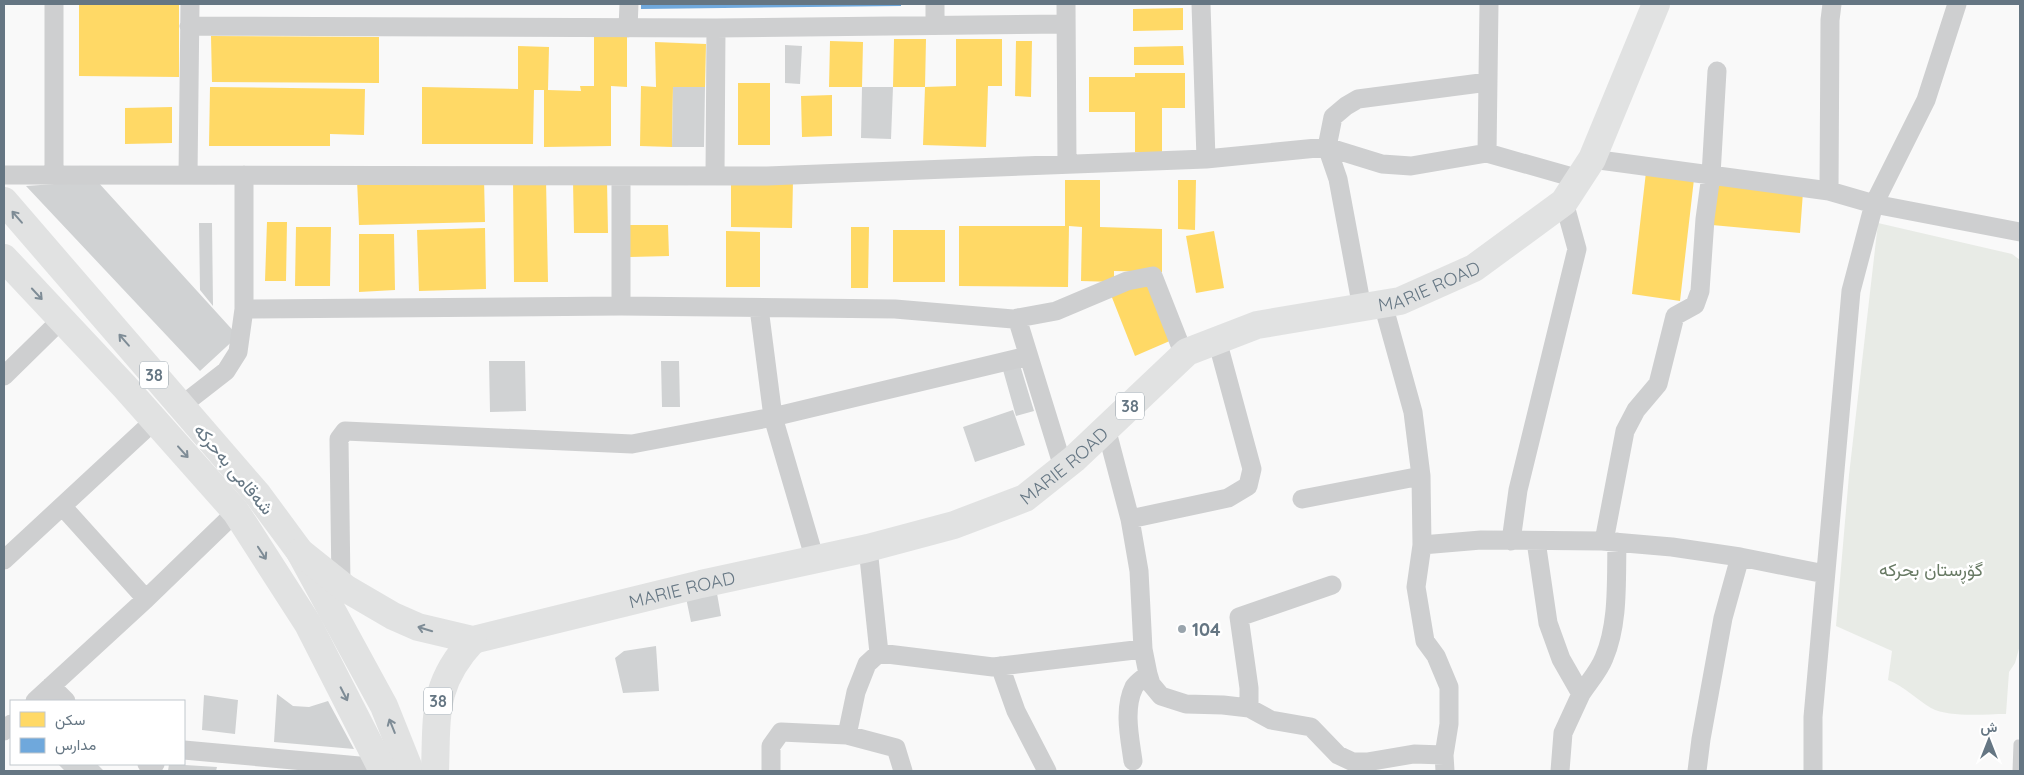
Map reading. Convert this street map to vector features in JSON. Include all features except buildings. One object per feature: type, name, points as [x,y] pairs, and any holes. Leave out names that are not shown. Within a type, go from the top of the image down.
[{"type":"main road","name":"MARIE ROAD","points":[[473,640],[682,589],[868,548],[954,525],[1025,498],[1063,467],[1187,352],[1257,325],[1400,301],[1474,268],[1564,202],[1586,169],[1656,4]]},
{"type":"main road","name":"شەقامی بەحرکە","points":[[4,202],[258,495],[300,552],[384,706],[410,771]]},
{"type":"main road","name":"شەقامی بەحرکە","points":[[4,258],[155,420],[236,512],[308,624],[382,769]]},
{"type":"main road","name":"38","points":[[300,552],[341,585],[368,603],[393,616],[418,627],[445,635],[473,640],[451,667],[439,698],[436,714],[435,771]]},
{"type":"street","points":[[54,4],[54,175]]},
{"type":"street","points":[[188,175],[190,4]]},
{"type":"street","points":[[628,28],[629,4]]},
{"type":"street","points":[[935,4],[936,25]]},
{"type":"street","points":[[1066,4],[1067,164]]},
{"type":"street","points":[[1201,4],[1206,159]]},
{"type":"street","points":[[1488,153],[1489,4]]},
{"type":"street","points":[[1829,190],[1830,20],[1832,4]]},
{"type":"street","points":[[1813,771],[1813,717],[1851,291],[1874,204],[1926,100],[1957,4]]},
{"type":"street","points":[[189,26],[716,28],[1066,24]]},
{"type":"street","points":[[716,28],[716,176]]},
{"type":"street","points":[[1560,771],[1563,734],[1581,694],[1604,659],[1612,629],[1615,599],[1610,541],[1625,431],[1636,410],[1658,384],[1675,316],[1695,305],[1700,291],[1711,175],[1717,71]]},
{"type":"street","points":[[1106,428],[1130,519],[1139,571],[1144,649],[1148,674],[1151,684],[1161,696],[1186,704],[1249,708],[1271,720],[1311,727],[1338,755],[1346,767],[1414,754],[1444,763],[1449,724],[1449,687],[1436,656],[1425,641],[1416,586],[1422,545],[1421,476],[1413,412],[1372,306],[1338,179],[1327,146],[1333,117],[1358,99],[1488,82]]},
{"type":"street","points":[[4,175],[767,176],[1206,159],[1327,146],[1382,164],[1411,166],[1488,153],[1586,169],[1711,175],[1829,190],[1874,204],[2020,232]]},
{"type":"street","points":[[181,406],[226,370],[238,352],[244,309],[244,175]]},
{"type":"street","points":[[621,176],[621,306]]},
{"type":"street","points":[[1511,541],[1518,490],[1578,249],[1564,202]]},
{"type":"street","points":[[244,309],[621,306],[895,309],[1016,318],[1056,310],[1127,280],[1153,276],[1184,354]]},
{"type":"street","points":[[759,308],[773,417],[815,560]]},
{"type":"street","points":[[1016,318],[1063,467]]},
{"type":"street","points":[[4,376],[61,320]]},
{"type":"street","points":[[1130,519],[1228,498],[1248,486],[1252,469],[1217,340]]},
{"type":"street","points":[[341,585],[339,439],[345,431],[632,444],[773,417],[1028,356]]},
{"type":"street","points":[[4,560],[155,420]]},
{"type":"street","points":[[1302,499],[1421,476]]},
{"type":"street","points":[[62,506],[146,600]]},
{"type":"street","points":[[36,700],[146,600],[236,512]]},
{"type":"street","points":[[1422,545],[1481,540],[1610,541],[1672,547],[1740,557],[1825,574]]},
{"type":"street","points":[[1536,541],[1548,623],[1561,660],[1581,694]]},
{"type":"street","points":[[868,548],[879,653]]},
{"type":"street","points":[[1697,771],[1723,618],[1740,557]]},
{"type":"street","points":[[1249,708],[1250,688],[1239,617],[1332,585]]},
{"type":"street","points":[[847,735],[856,692],[867,664],[879,653],[993,667],[1144,649]]},
{"type":"street","points":[[1000,666],[1016,711],[1047,771]]},
{"type":"street","points":[[1132,761],[1128,722],[1130,704],[1134,686],[1148,674]]},
{"type":"street","points":[[51,686],[65,700]]},
{"type":"street","points":[[771,771],[771,746],[781,732],[847,735],[896,748],[903,771]]},
{"type":"street","points":[[185,750],[382,769]]},
{"type":"lane","points":[[2016,771],[2018,744]]},
{"type":"green space","name":"گۆڕستان بحركه‌","points":[[1878,223],[2012,254],[2020,260],[2020,645],[2015,663],[2009,672],[2006,714],[1957,714],[1931,708],[1900,686],[1888,680],[1892,651],[1836,626],[1849,475]]},
{"type":"place","name":"104","points":[[1182,629]]}]
